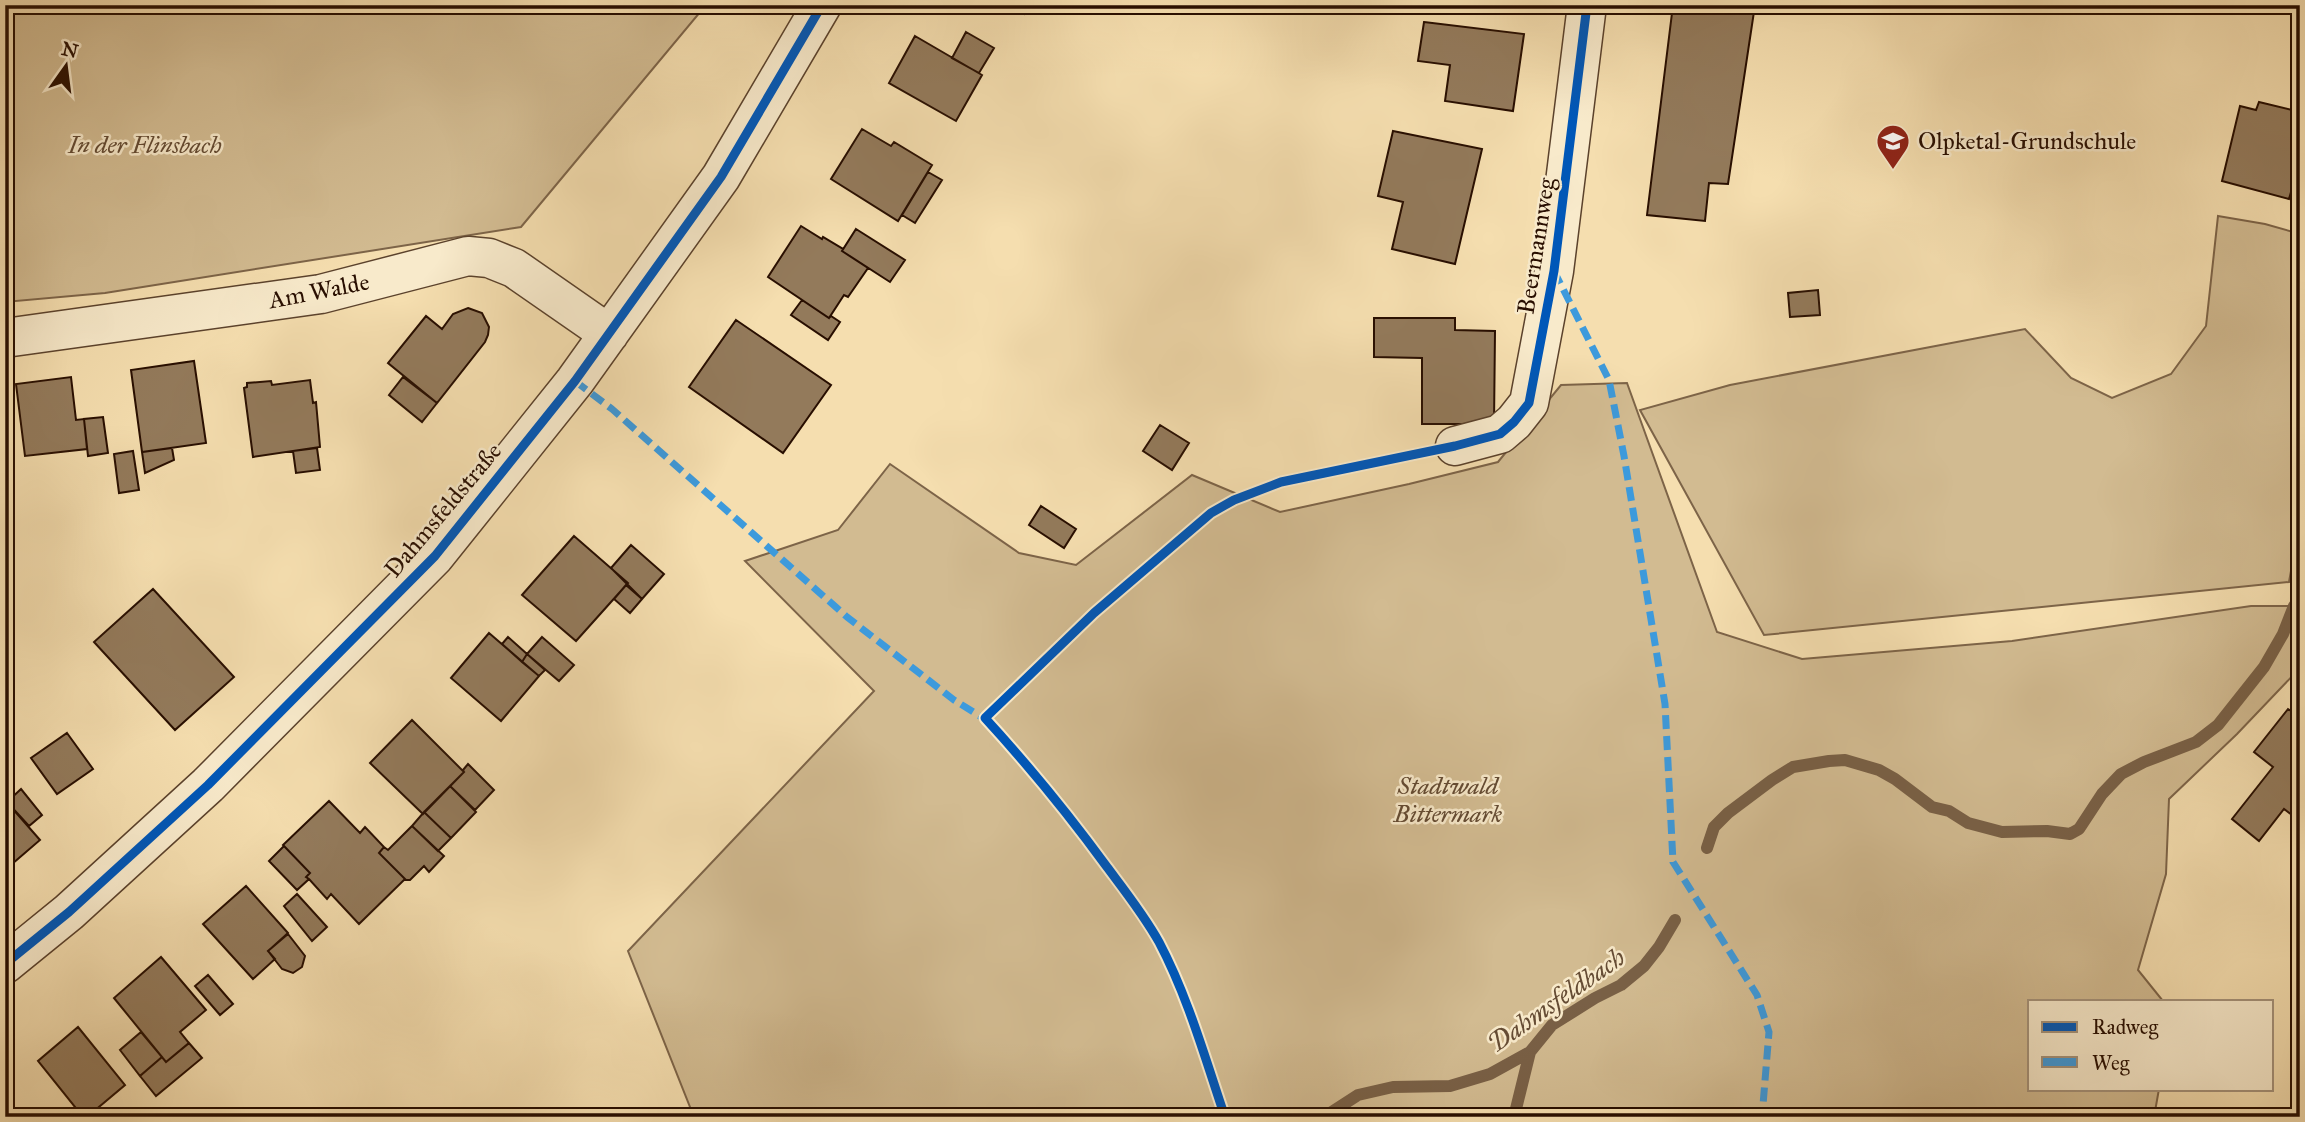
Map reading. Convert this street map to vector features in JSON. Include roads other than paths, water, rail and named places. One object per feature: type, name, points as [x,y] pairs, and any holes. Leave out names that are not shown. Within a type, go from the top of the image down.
[{"type":"street","name":"Dahmsfeldstraße","points":[[5,964],[69,912],[208,785],[435,556],[575,381],[721,177],[822,5]]},
{"type":"street","name":"Beermannweg","points":[[1455,446],[1500,434],[1514,422],[1529,402],[1554,271],[1587,5]]},
{"type":"street","name":"Am Walde","points":[[5,338],[321,294],[468,256],[489,258],[514,268],[609,334]]},
{"type":"waterway","name":"Dahmsfeldbach","points":[[1707,848],[1714,827],[1772,780],[1793,767],[1845,760],[1879,770],[1932,807],[1949,811],[1968,823],[2002,832],[2047,831],[2070,834],[2079,829],[2102,794],[2121,774],[2196,742],[2218,725],[2264,667],[2283,634],[2294,606]]},
{"type":"waterway","name":"Dahmsfeldbach","points":[[1324,1117],[1358,1095],[1393,1087],[1450,1086],[1490,1074],[1530,1052],[1552,1025],[1621,985],[1644,966],[1675,920]]},
{"type":"waterway","points":[[1514,1117],[1530,1052]]},
{"type":"place","name":"Olpketal-Grundschule","points":[[1893,171]]},
{"type":"park label","name":"In der Flinsbach","points":[[145,145]]},
{"type":"park label","name":"Stadtwald Bittermark","points":[[1448,800]]}]
